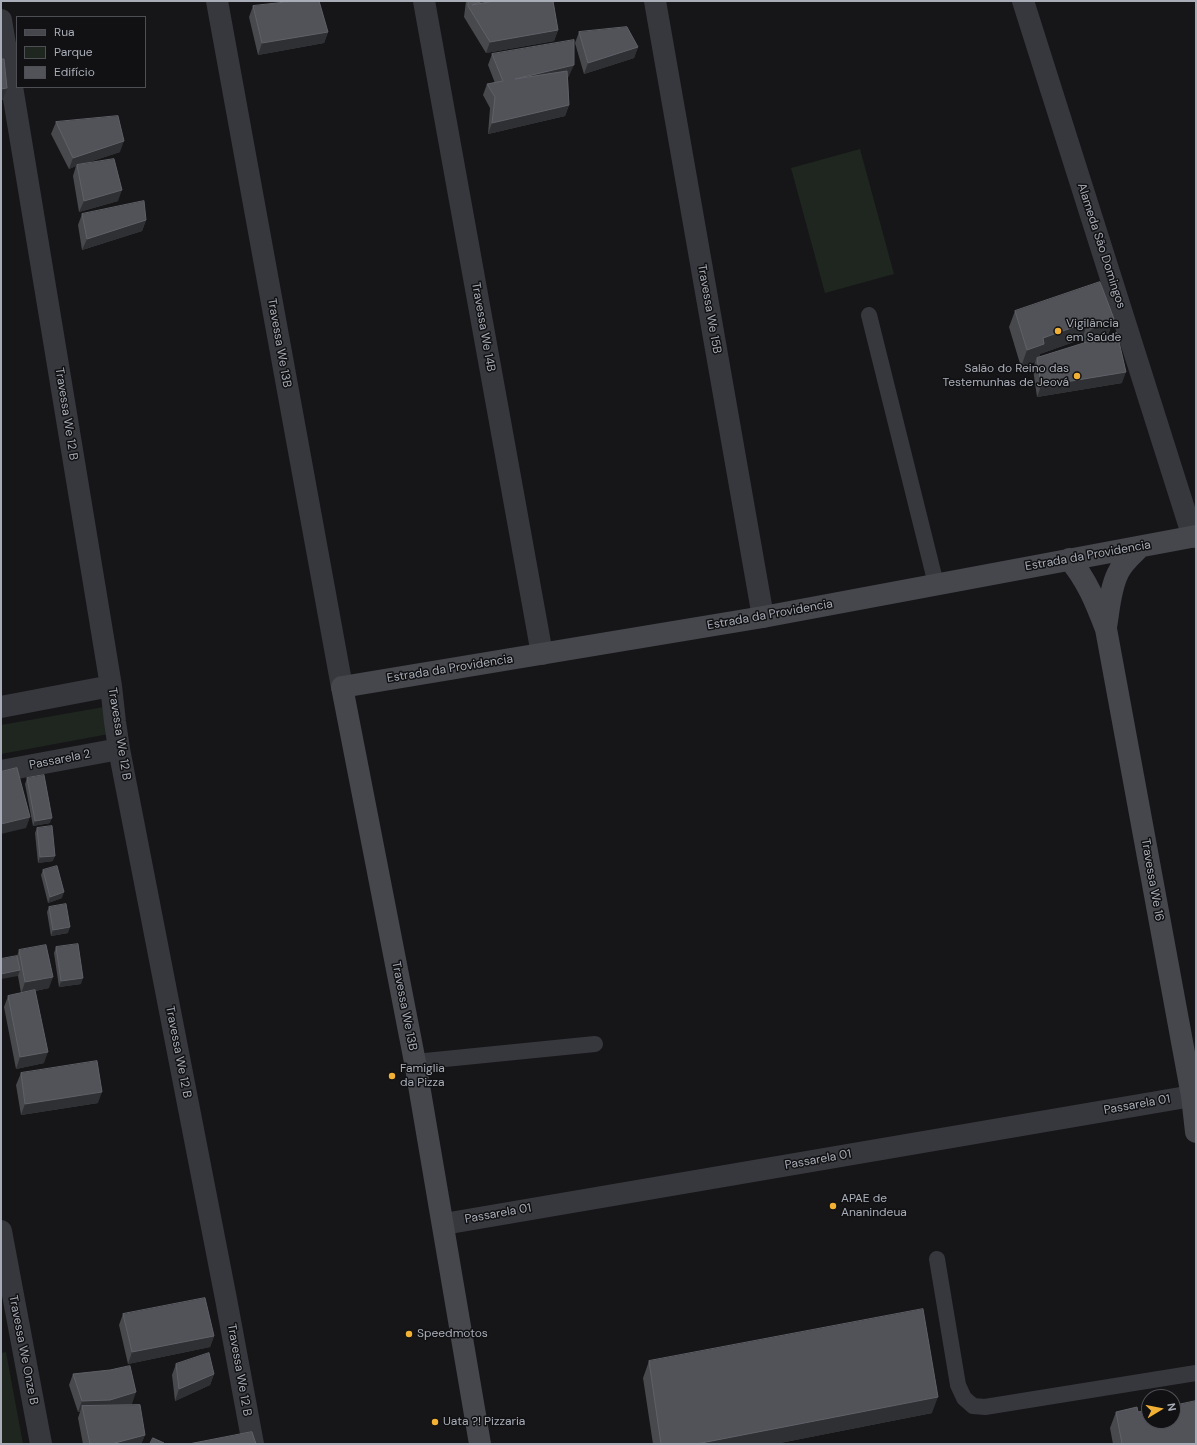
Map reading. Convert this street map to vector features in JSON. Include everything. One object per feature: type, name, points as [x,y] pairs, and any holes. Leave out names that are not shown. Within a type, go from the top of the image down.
[{"type":"main road","name":"Estrada da Providencia","points":[[342,686],[763,617],[1069,559],[1195,537]]},
{"type":"main road","points":[[1106,628],[1112,590],[1117,573],[1126,560],[1140,547]]},
{"type":"main road","points":[[1069,559],[1086,581],[1106,628]]},
{"type":"main road","name":"Travessa We 16","points":[[1106,628],[1192,1096],[1196,1132]]},
{"type":"main road","name":"Travessa We 13B","points":[[342,686],[415,1062],[444,1224],[449,1267],[480,1444]]},
{"type":"street","name":"Travessa We 13B","points":[[217,1],[342,686]]},
{"type":"street","name":"Travessa We 14B","points":[[424,1],[542,654]]},
{"type":"street","name":"Travessa We 15B","points":[[656,1],[763,617]]},
{"type":"street","name":"Alameda São Domingos","points":[[1023,1],[1195,537]]},
{"type":"street","name":"Travessa We 12 B","points":[[1,20],[111,686],[115,722],[253,1444]]},
{"type":"street","points":[[1,707],[111,686]]},
{"type":"street","name":"Passarela 2","points":[[1,771],[120,749]]},
{"type":"street","name":"Passarela 01","points":[[444,1224],[1192,1096]]},
{"type":"street","name":"Travessa We Onze B","points":[[1,1232],[41,1444]]},
{"type":"lane","points":[[869,314],[936,584]]},
{"type":"lane","points":[[415,1062],[595,1044]]},
{"type":"lane","points":[[937,1259],[958,1385],[964,1398],[972,1406],[985,1407],[1196,1373]]},
{"type":"green space","points":[[860,149],[894,274],[825,293],[791,168]]},
{"type":"green space","points":[[104,707],[109,734],[1,754],[1,725]]},
{"type":"green space","points":[[6,1352],[23,1444],[1,1444],[1,1353]]},
{"type":"building","points":[[295,1],[319,1],[328,32],[262,43],[253,6]]},
{"type":"building","points":[[469,1],[483,1],[472,5],[494,1],[553,1],[558,30],[490,42],[468,6]]},
{"type":"building","points":[[627,27],[638,47],[588,63],[579,32]]},
{"type":"building","points":[[574,40],[574,65],[515,79],[567,71],[569,105],[492,123],[495,97],[487,84],[503,81],[492,54]]},
{"type":"building","points":[[1,59],[4,59],[7,88],[1,89]]},
{"type":"building","points":[[118,116],[124,141],[73,158],[56,122]]},
{"type":"building","points":[[114,159],[122,190],[84,201],[77,165]]},
{"type":"building","points":[[144,201],[146,220],[87,239],[82,214]]},
{"type":"building","points":[[1100,282],[1114,319],[1091,329],[1088,322],[1043,338],[1044,344],[1027,350],[1015,311]]},
{"type":"building","name":"Salão do Reino das Testemunhas de Jeová","points":[[1117,333],[1126,372],[1041,386],[1037,358]]},
{"type":"building","points":[[17,768],[30,817],[1,824],[1,772]]},
{"type":"building","points":[[44,775],[52,818],[35,821],[27,778]]},
{"type":"building","points":[[52,826],[55,856],[40,857],[37,828]]},
{"type":"building","points":[[57,866],[64,892],[50,897],[43,870]]},
{"type":"building","points":[[66,904],[70,927],[53,930],[49,907]]},
{"type":"building","points":[[78,944],[83,978],[61,981],[56,947]]},
{"type":"building","points":[[46,945],[53,977],[25,982],[19,950]]},
{"type":"building","points":[[17,956],[20,970],[1,974],[1,959]]},
{"type":"building","points":[[35,990],[48,1052],[20,1057],[8,996]]},
{"type":"building","points":[[97,1061],[102,1092],[25,1104],[21,1073]]},
{"type":"building","points":[[205,1298],[214,1336],[132,1352],[123,1314]]},
{"type":"building","points":[[923,1309],[938,1397],[696,1444],[661,1444],[649,1361]]},
{"type":"building","points":[[209,1353],[214,1374],[179,1389],[176,1364]]},
{"type":"building","points":[[130,1366],[136,1392],[110,1400],[82,1401],[73,1374]]},
{"type":"building","points":[[1196,1401],[1196,1444],[1122,1444],[1116,1412],[1137,1407],[1138,1412],[1141,1411],[1141,1429],[1181,1429],[1181,1404]]},
{"type":"building","points":[[140,1405],[145,1435],[111,1444],[90,1444],[82,1406]]},
{"type":"building","points":[[252,1432],[256,1444],[189,1444]]},
{"type":"building","points":[[153,1438],[164,1443],[164,1444],[150,1444]]},
{"type":"place","name":"Vigilância em Saúde","points":[[1058,331]]},
{"type":"place","name":"Salão do Reino das Testemunhas de Jeová","points":[[1077,376]]},
{"type":"place","name":"Famiglia da Pizza","points":[[392,1076]]},
{"type":"place","name":"APAE de Ananindeua","points":[[833,1206]]},
{"type":"place","name":"Speedmotos","points":[[409,1334]]},
{"type":"place","name":"Uata ?! Pizzaria","points":[[435,1422]]}]
